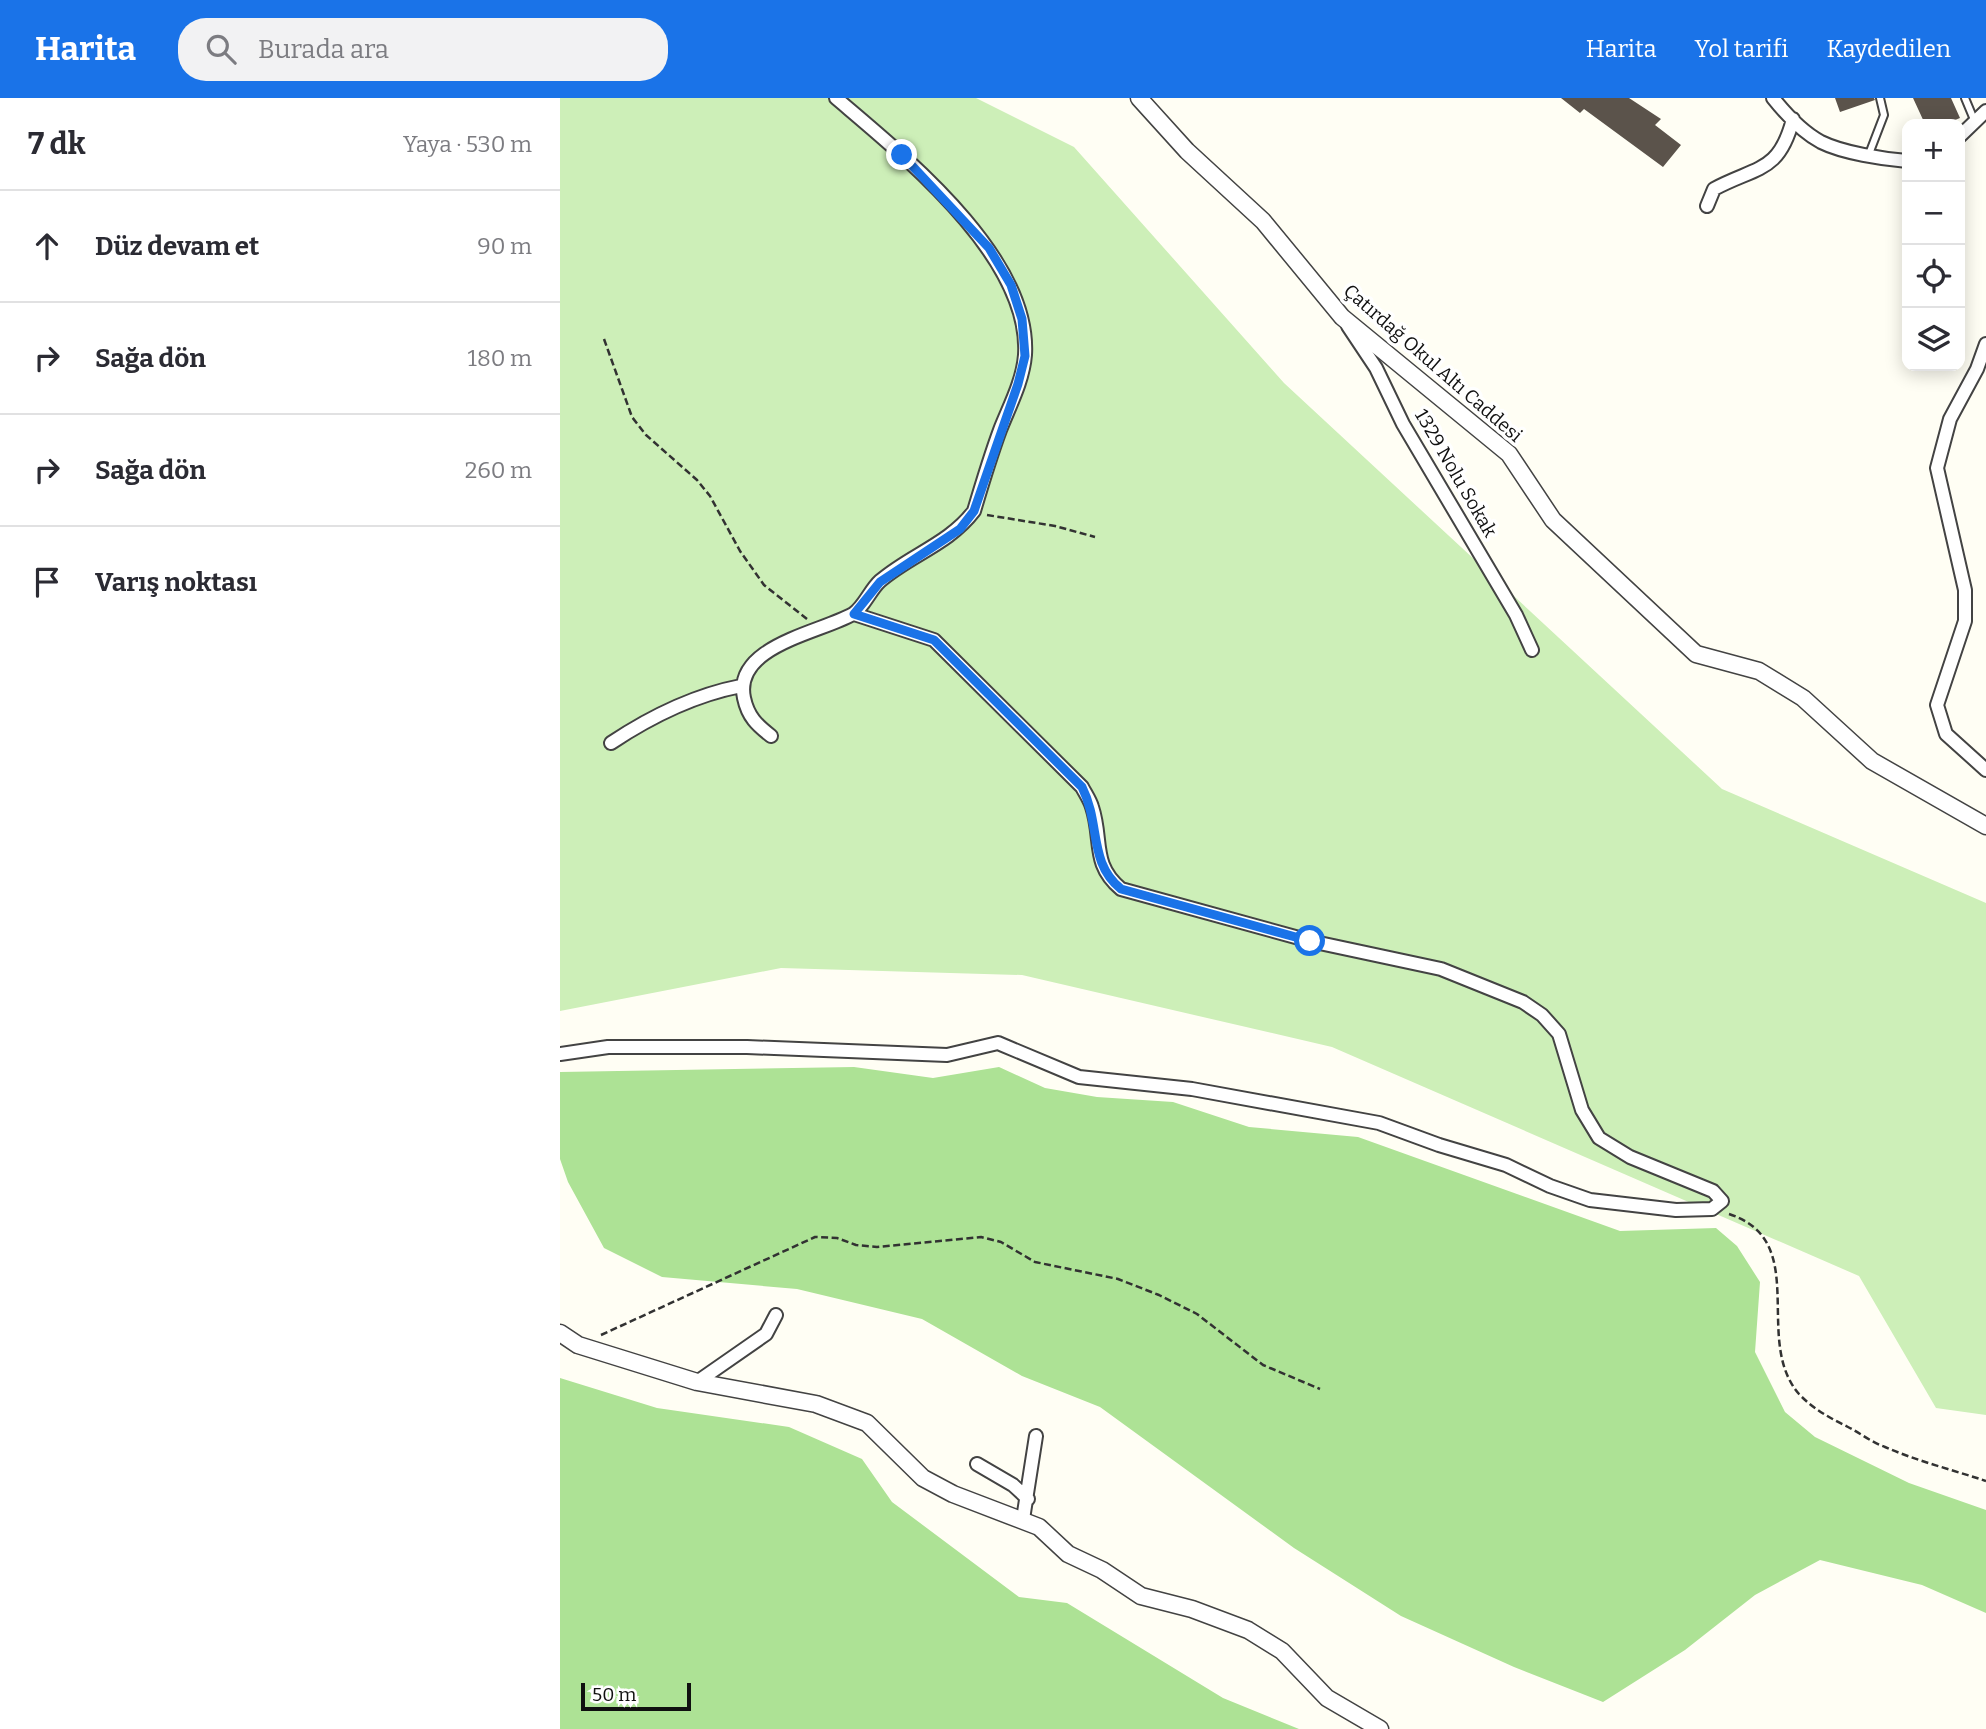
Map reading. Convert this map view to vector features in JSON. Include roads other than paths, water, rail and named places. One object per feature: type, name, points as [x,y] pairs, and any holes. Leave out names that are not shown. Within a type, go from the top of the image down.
[{"type":"street","points":[[771,736],[754,723],[745,705],[741,686],[750,667],[764,653],[854,614],[880,582],[960,529],[974,511],[1018,384],[1025,356],[1022,319],[1011,285],[989,248],[902,155],[836,98]]},
{"type":"street","name":"Çatırdağ Okul Altı Caddesi","points":[[1139,98],[1187,151],[1263,221],[1342,317],[1509,454],[1553,520],[1696,654],[1759,671],[1803,698],[1872,761],[1986,827]]},
{"type":"street","points":[[1773,98],[1821,142],[1869,155],[1902,160]]},
{"type":"street","points":[[1965,131],[1986,111]]},
{"type":"street","points":[[1707,206],[1714,189],[1757,171],[1776,159],[1787,140],[1793,119]]},
{"type":"street","name":"1329 Nolu Sokak","points":[[1342,317],[1376,368],[1404,424],[1516,615],[1532,650]]},
{"type":"street","points":[[1986,344],[1977,369],[1950,418],[1937,468],[1965,590],[1965,621],[1937,705],[1946,734],[1986,770]]},
{"type":"street","points":[[560,1054],[608,1047],[747,1047],[947,1055],[998,1043],[1079,1077],[1192,1089],[1379,1123],[1506,1165],[1590,1200],[1676,1210],[1712,1209],[1722,1201],[1713,1191],[1629,1157],[1599,1138],[1582,1110],[1559,1034],[1542,1015],[1523,1002],[1441,970],[1310,941],[1121,889],[1108,878],[1101,866],[1092,807],[1082,787],[934,640],[854,614]]},
{"type":"street","points":[[611,743],[646,721],[685,704],[741,686]]},
{"type":"street","points":[[697,1382],[766,1334],[776,1315]]},
{"type":"street","points":[[560,1333],[579,1345],[697,1382],[816,1404],[867,1423],[923,1478],[953,1494],[1039,1527],[1068,1554],[1102,1570],[1141,1597],[1192,1609],[1248,1630],[1282,1651],[1327,1699],[1380,1729]]},
{"type":"street","points":[[1023,1520],[1036,1436]]},
{"type":"street","points":[[977,1464],[1013,1485],[1027,1499]]},
{"type":"lane","points":[[1869,155],[1884,115],[1880,98]]},
{"type":"lane","points":[[1965,98],[1975,122]]}]
